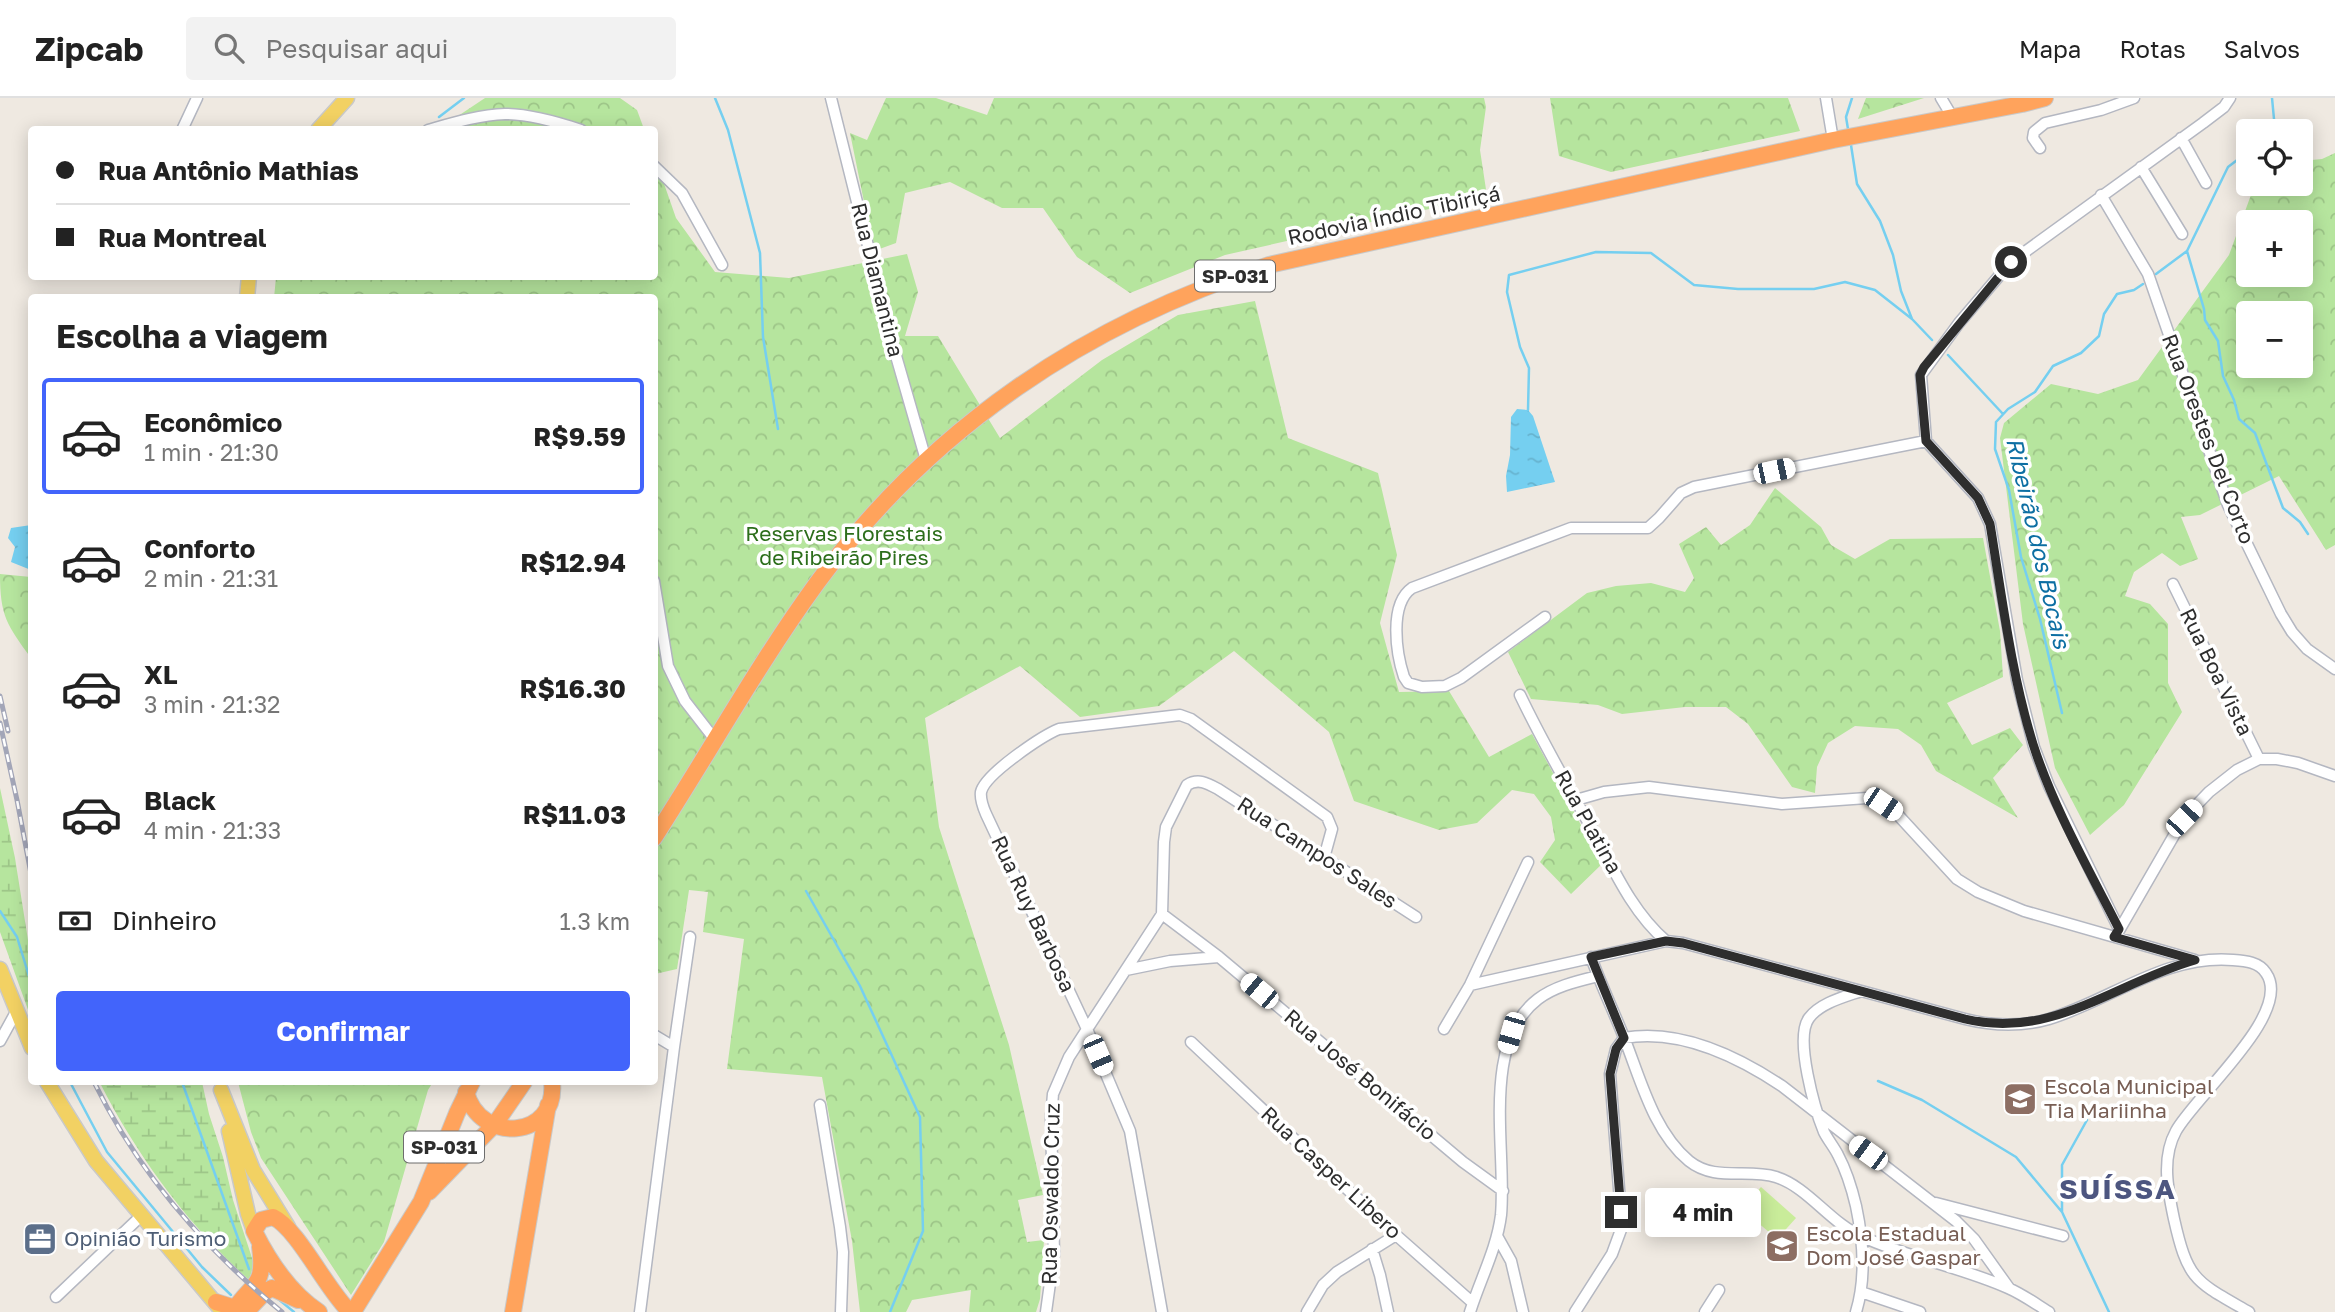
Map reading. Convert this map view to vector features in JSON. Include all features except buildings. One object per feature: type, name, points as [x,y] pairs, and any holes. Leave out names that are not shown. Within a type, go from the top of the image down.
[{"type":"highway","name":"Rodovia Índio Tibiriçá","points":[[658,832],[795,614],[851,539],[926,460],[982,413],[1067,354],[1122,325],[1226,279],[1269,265],[1833,140],[2045,98]]},
{"type":"highway","name":"SP-031","points":[[421,1202],[495,1124],[522,1085]]},
{"type":"highway","points":[[513,1312],[552,1085]]},
{"type":"highway","name":"SP-031","points":[[351,1312],[421,1202],[469,1087]]},
{"type":"highway","points":[[469,1087],[471,1107],[478,1116],[495,1124],[517,1129],[535,1144],[540,1161]]},
{"type":"highway","points":[[478,1116],[492,1114],[512,1101]]},
{"type":"highway","points":[[478,1143],[493,1133],[536,1122],[548,1105]]},
{"type":"highway","points":[[231,1309],[261,1278],[262,1262],[257,1236],[261,1220],[273,1217],[291,1232],[328,1287],[351,1312]]},
{"type":"highway","points":[[257,1236],[281,1276],[317,1311]]},
{"type":"highway","points":[[231,1309],[272,1288],[281,1290],[317,1311]]},
{"type":"main road","points":[[322,126],[347,98]]},
{"type":"main road","points":[[0,969],[28,1039]]},
{"type":"main road","points":[[49,1085],[96,1161],[141,1216],[231,1309]]},
{"type":"main road","points":[[220,1086],[253,1170],[291,1232]]},
{"type":"main road","points":[[220,1086],[248,1214],[257,1236]]},
{"type":"street","points":[[184,126],[197,98]]},
{"type":"street","name":"Rua Diamantina","points":[[831,98],[892,342],[926,460]]},
{"type":"street","points":[[1826,98],[1833,140]]},
{"type":"street","points":[[1941,98],[1953,118]]},
{"type":"street","points":[[2040,148],[2035,144],[2034,132],[2045,123],[2101,110],[2134,98]]},
{"type":"street","points":[[2117,933],[2049,786],[2034,747],[2017,680],[1990,524],[1978,498],[1926,441],[1920,375],[2011,262],[2224,107],[2230,98]]},
{"type":"street","points":[[444,126],[504,114],[531,116],[567,126]]},
{"type":"street","points":[[2181,138],[2206,183]]},
{"type":"street","points":[[2141,167],[2182,234]]},
{"type":"street","points":[[658,170],[682,193],[722,265]]},
{"type":"street","name":"Rua Orestes Del Corto","points":[[2101,195],[2148,274],[2228,505],[2281,614],[2306,649],[2335,669]]},
{"type":"street","points":[[1545,617],[1461,678],[1445,685],[1422,687],[1408,683],[1402,669],[1396,620],[1400,600],[1412,588],[1559,531],[1582,527],[1648,528],[1681,493],[1694,487],[1926,441]]},
{"type":"street","name":"Rua Boa Vista","points":[[2173,584],[2259,760]]},
{"type":"street","points":[[658,605],[668,666],[685,701],[716,741]]},
{"type":"street","name":"Rua Platina","points":[[1520,695],[1643,918],[1648,926],[1666,941]]},
{"type":"street","name":"Rua Ruy Barbosa","points":[[1162,1312],[1130,1131],[1087,1030],[986,814],[981,790],[990,777],[1053,732],[1079,725],[1180,715],[1191,719],[1327,817],[1332,829],[1324,858]]},
{"type":"street","points":[[2117,933],[2184,818],[2209,792],[2237,770],[2259,760],[2277,759],[2335,776]]},
{"type":"street","name":"Rua Campos Sales","points":[[1162,914],[1164,842],[1173,811],[1186,785],[1203,781],[1416,917]]},
{"type":"street","points":[[1576,800],[1604,792],[1649,787],[1783,804],[1867,798],[1883,804],[1899,815],[1957,879],[1978,892],[2025,911],[2117,933],[2195,960],[2247,961],[2261,967],[2268,975],[2271,985],[2271,1000],[2264,1019],[2175,1133],[2167,1174],[2172,1209],[2187,1266],[2195,1278],[2208,1289],[2249,1312]]},
{"type":"street","points":[[1444,1029],[1470,985],[1528,862]]},
{"type":"street","name":"Rua José Bonifácio","points":[[1162,914],[1219,957],[1464,1162],[1503,1191]]},
{"type":"street","name":"Rua Oswaldo Cruz","points":[[1046,1312],[1055,1254],[1051,1116],[1053,1094],[1069,1057],[1162,914]]},
{"type":"street","points":[[640,1312],[690,937]]},
{"type":"street","points":[[1470,985],[1666,941],[1683,943],[1986,1024],[2027,1024],[2050,1018],[2195,960]]},
{"type":"street","points":[[1126,970],[1170,961],[1219,957]]},
{"type":"street","points":[[1591,957],[1656,1116],[1675,1147],[1688,1161],[1715,1173],[1777,1177],[1791,1184],[1824,1212],[1861,1237],[2009,1288],[2049,1312]]},
{"type":"street","points":[[1471,1308],[1497,1236],[1503,1191],[1502,1083],[1504,1057],[1511,1033],[1523,1014],[1538,999],[1554,989],[1598,976]]},
{"type":"street","points":[[1856,1312],[1861,1292],[1861,1237],[1849,1181],[1839,1157],[1825,1135],[1819,1116],[1804,1052],[1803,1033],[1810,1017],[1818,1010],[1861,991]]},
{"type":"street","points":[[0,1041],[16,1012]]},
{"type":"street","points":[[1575,1312],[1612,1254],[1622,1227],[1610,1074],[1616,1049],[1624,1038],[1637,1036],[1668,1038],[1726,1055],[1755,1069],[1933,1202],[1974,1239],[2009,1288]]},
{"type":"street","points":[[658,1037],[674,1046]]},
{"type":"street","name":"Rua Casper Libero","points":[[1191,1042],[1471,1308]]},
{"type":"street","points":[[820,1105],[841,1227],[841,1312]]},
{"type":"street","points":[[1933,1202],[2063,1236]]},
{"type":"street","points":[[56,1297],[141,1216]]},
{"type":"street","points":[[1307,1312],[1330,1278],[1396,1235]]},
{"type":"street","points":[[1497,1236],[1511,1261],[1523,1312]]},
{"type":"street","points":[[1372,1250],[1388,1312]]},
{"type":"street","points":[[1705,1312],[1719,1290]]},
{"type":"street","points":[[1861,1292],[1920,1312]]},
{"type":"green space","points":[[485,98],[620,98],[637,110],[643,126],[443,126]]},
{"type":"green space","points":[[886,98],[936,98],[987,115],[994,98],[1484,98],[1486,107],[1480,150],[1487,196],[1225,255],[1130,293],[1077,257],[1043,208],[1002,208],[950,182],[905,193],[896,243],[874,251],[850,133],[867,140]]},
{"type":"green space","points":[[1550,98],[1788,98],[1800,131],[1611,172],[1559,156]]},
{"type":"green space","points":[[1866,98],[1924,98],[1858,119]]},
{"type":"green space","points":[[2335,153],[2335,545],[2326,550],[2279,476],[2200,515],[2181,517],[2198,559],[2180,566],[2162,553],[2134,572],[2125,596],[2150,604],[2168,624],[2168,683],[2182,712],[2124,805],[2090,835],[2055,768],[2023,624],[2000,438],[2004,423],[2051,384],[2098,394],[2138,380],[2229,255],[2236,236],[2236,287],[2313,287],[2313,210],[2245,210],[2251,196],[2313,196],[2313,160]]},
{"type":"green space","name":"Reservas Florestais de Ribeirão Pires","points":[[658,167],[676,218],[715,272],[789,278],[907,254],[918,292],[905,336],[938,336],[1000,438],[1102,360],[1178,315],[1255,301],[1288,438],[1378,473],[1397,555],[1380,623],[1399,692],[1449,691],[1489,757],[1532,734],[1602,864],[1571,894],[1540,862],[1555,840],[1551,817],[1534,794],[1512,790],[1477,823],[1439,830],[1354,801],[1329,732],[1234,651],[1159,706],[1080,717],[1020,666],[925,718],[939,827],[1009,1045],[1043,1195],[1018,1200],[1027,1242],[1044,1240],[1040,1299],[1036,1312],[969,1312],[971,1290],[912,1300],[906,1312],[860,1312],[852,1241],[822,1077],[727,1069],[744,939],[703,932],[708,892],[689,890],[677,969],[658,973],[658,294],[274,294],[276,280],[658,280]]},
{"type":"green space","points":[[1775,488],[1821,527],[1831,545],[1855,559],[1890,539],[1983,538],[2000,631],[2003,677],[1947,703],[1972,745],[2010,728],[2023,745],[1993,778],[2018,818],[1936,771],[1921,745],[1898,729],[1855,726],[1828,743],[1817,767],[1815,793],[1792,787],[1748,724],[1726,707],[1685,707],[1622,714],[1598,705],[1531,699],[1508,652],[1587,593],[1616,586],[1651,583],[1685,592],[1694,578],[1679,544],[1706,527],[1721,545],[1750,525]]},
{"type":"green space","points":[[0,574],[28,577],[28,654],[6,619],[1,600]]},
{"type":"green space","points":[[0,788],[28,940],[28,1010],[0,932]]},
{"type":"green space","points":[[101,1085],[203,1085],[233,1200],[254,1264],[249,1280],[185,1213],[147,1163]]},
{"type":"green space","points":[[239,1085],[431,1085],[384,1242],[351,1295],[261,1158]]},
{"type":"green space","points":[[1761,1187],[1796,1218],[1777,1239],[1742,1209]]},
{"type":"water","points":[[1517,409],[1528,410],[1533,416],[1555,482],[1507,492],[1511,417]]},
{"type":"water","points":[[28,526],[28,569],[11,562],[15,547],[8,538],[11,528]]},
{"type":"waterway","points":[[439,117],[464,98]]},
{"type":"waterway","points":[[715,98],[728,130],[760,253],[763,337],[778,429]]},
{"type":"waterway","points":[[1848,129],[1846,117],[1852,98]]},
{"type":"waterway","name":"Ribeirão dos Bocais","points":[[2272,98],[2274,119]]},
{"type":"waterway","points":[[1851,145],[1857,184],[1880,221],[1912,319],[1932,340]]},
{"type":"waterway","name":"Ribeirão dos Bocais","points":[[2156,274],[2187,251],[2228,167],[2236,161]]},
{"type":"waterway","points":[[2187,251],[2205,320],[2218,341],[2223,376],[2239,419],[2255,433],[2283,508],[2300,522],[2308,534]]},
{"type":"waterway","points":[[1528,410],[1529,368],[1520,347],[1507,292],[1509,275],[1596,252],[1651,253],[1694,285],[1738,289],[1814,289],[1845,282],[1875,290],[1912,319]]},
{"type":"waterway","name":"Ribeirão dos Bocais","points":[[2062,713],[2040,619],[2021,557],[2009,490],[1995,449],[1996,422],[2008,409],[2035,392],[2053,366],[2081,353],[2099,336],[2104,314],[2117,294],[2134,290],[2143,284]]},
{"type":"waterway","points":[[1948,355],[2003,414]]},
{"type":"waterway","points":[[806,891],[860,986],[920,1117],[923,1231],[890,1312]]},
{"type":"waterway","points":[[0,911],[17,937],[28,973]]},
{"type":"waterway","points":[[1878,1081],[1922,1100],[2016,1157],[2062,1212],[2109,1312]]},
{"type":"waterway","points":[[72,1085],[107,1152],[202,1267],[231,1295]]},
{"type":"waterway","points":[[183,1085],[249,1269]]},
{"type":"waterway","points":[[2062,1212],[2062,1165],[2087,1120]]},
{"type":"waterway","points":[[277,1298],[294,1312]]},
{"type":"railway","points":[[0,696],[8,731]]},
{"type":"railway","points":[[0,723],[28,858]]},
{"type":"railway","points":[[96,1085],[131,1147],[175,1207],[226,1262],[282,1312]]},
{"type":"place","name":"Escola Municipal Tia Mariinha","points":[[2020,1099]]},
{"type":"place","name":"Opinião Turismo","points":[[40,1239]]},
{"type":"place","name":"Escola Estadual Dom José Gaspar","points":[[1782,1246]]},
{"type":"district","name":"SUÍSSA","points":[[2118,1189]]},
{"type":"route","points":[[1621,1212],[1610,1074],[1616,1049],[1624,1038],[1591,957],[1666,941],[1683,943],[1965,1019],[2007,1025],[2027,1024],[2050,1018],[2195,960],[2114,937],[2119,929],[2049,786],[2034,747],[2017,680],[1990,524],[1985,510],[1978,498],[1926,441],[1920,375],[1959,323],[2011,262]]}]
